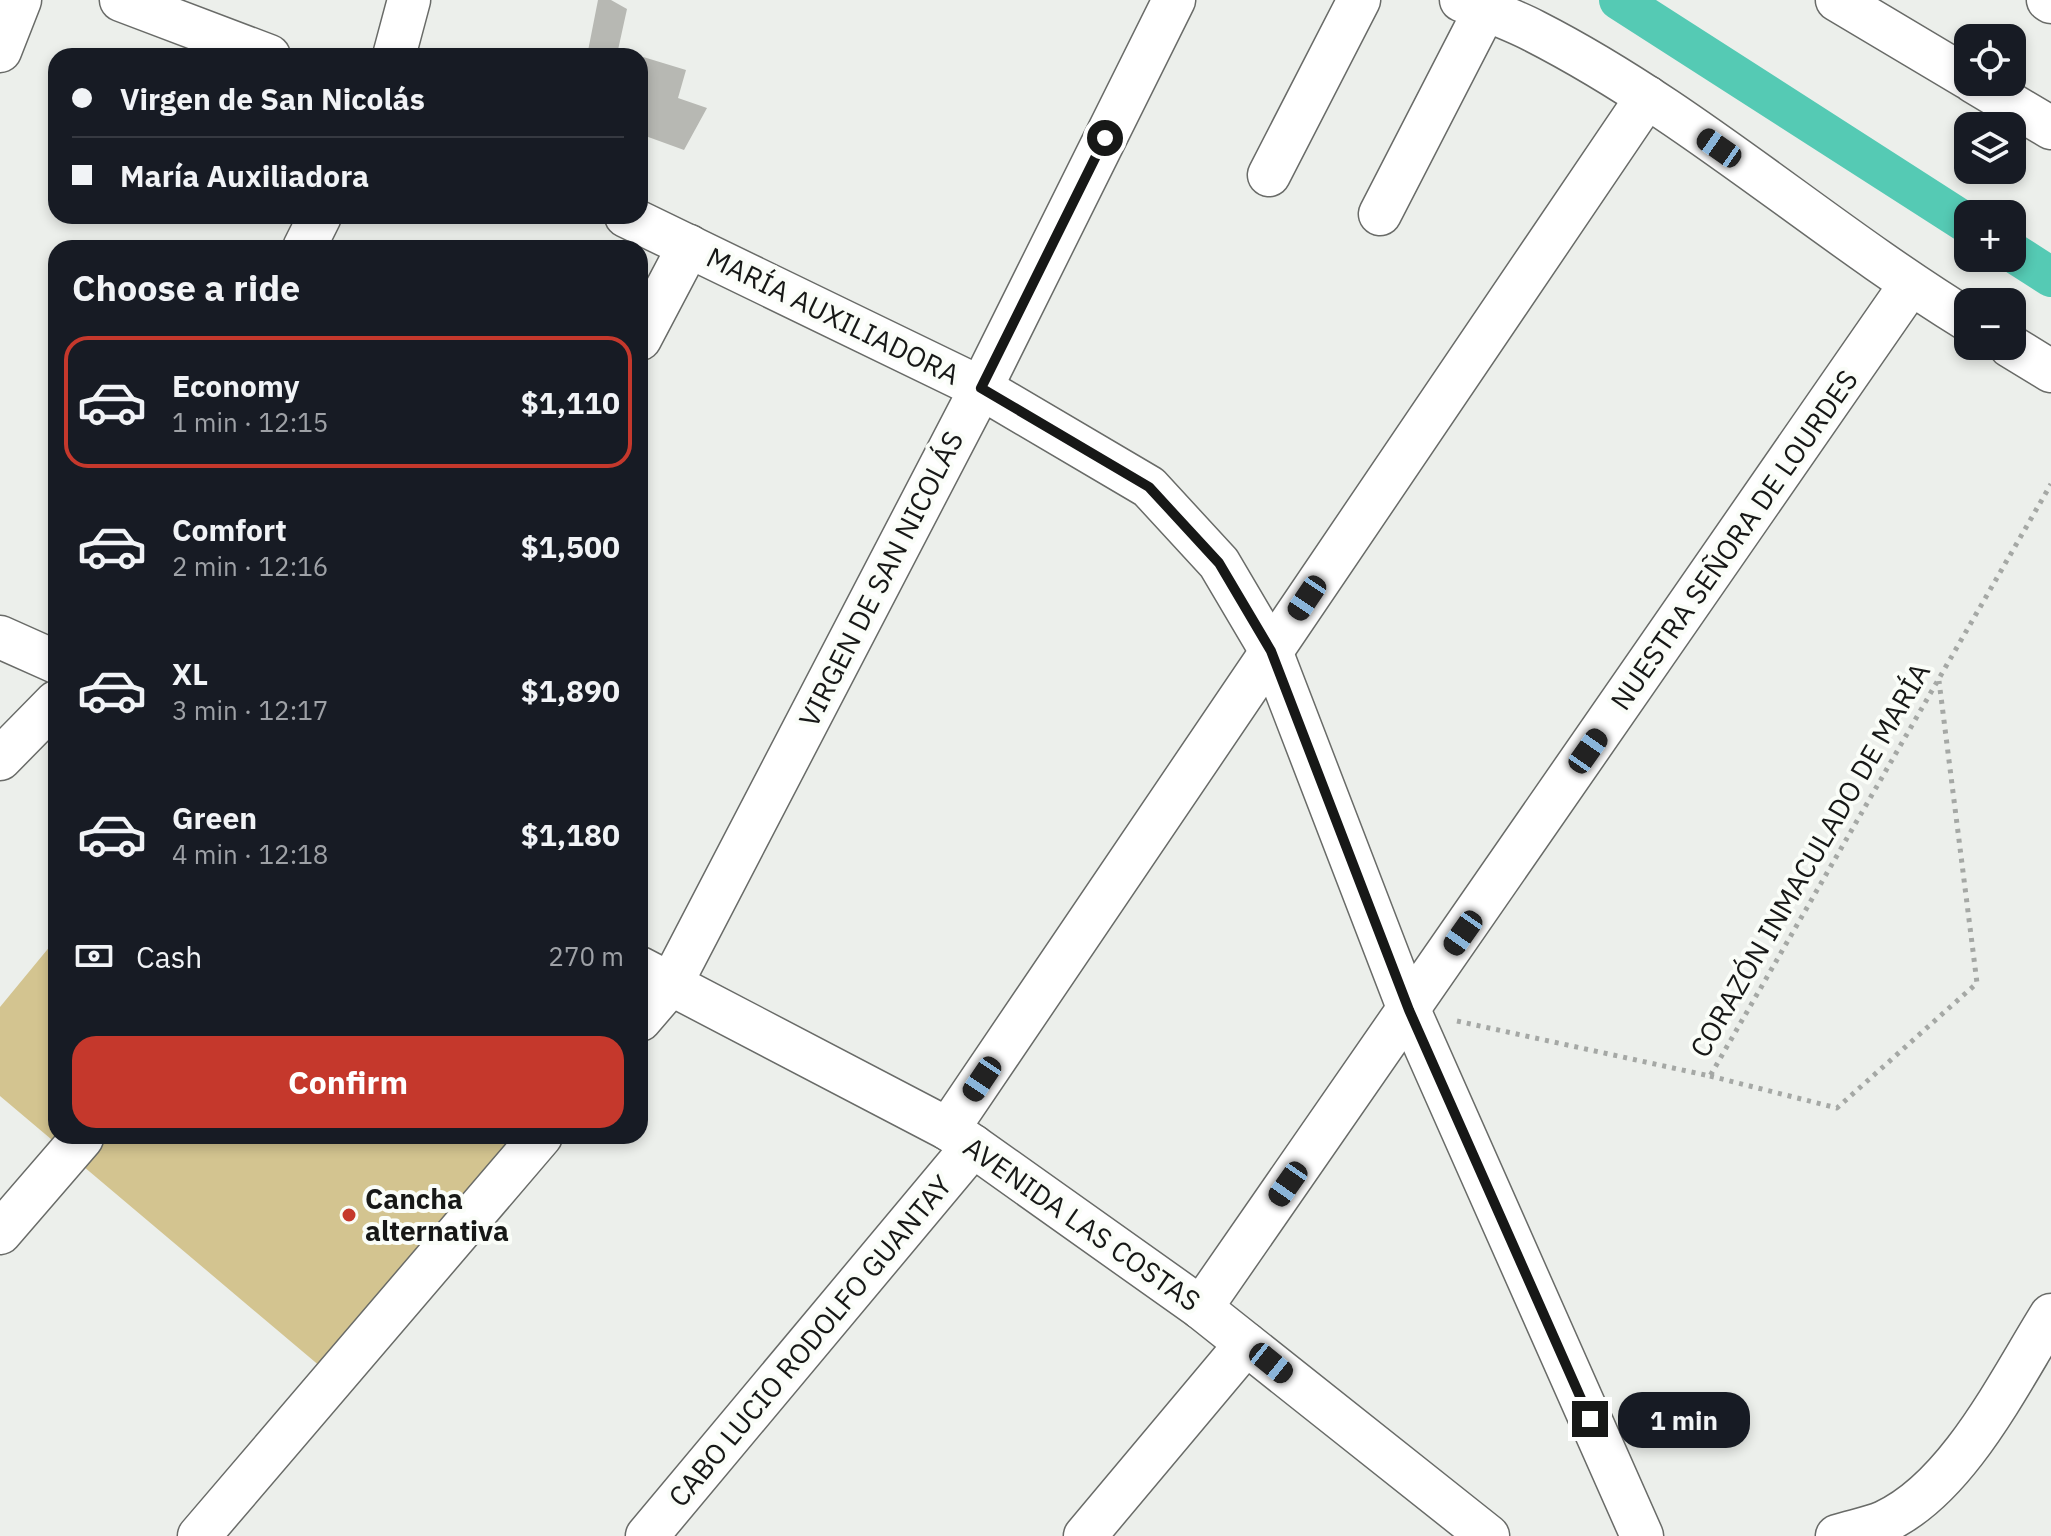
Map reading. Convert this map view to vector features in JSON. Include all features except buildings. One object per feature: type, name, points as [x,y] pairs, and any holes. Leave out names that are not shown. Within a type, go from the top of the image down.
[{"type":"street","points":[[0,51],[20,0]]},
{"type":"street","points":[[121,0],[248,48]]},
{"type":"street","points":[[396,48],[409,0]]},
{"type":"street","name":"VIRGEN DE SAN NICOLÁS","points":[[648,997],[655,976],[981,388],[1174,0]]},
{"type":"street","points":[[1269,175],[1359,0]]},
{"type":"street","points":[[1837,0],[1954,70]]},
{"type":"street","points":[[1380,214],[1473,5],[1533,30],[1647,97],[1910,285],[1954,312]]},
{"type":"street","points":[[1997,96],[2051,128]]},
{"type":"street","name":"CABO LUCIO RODOLFO GUANTAY","points":[[647,1536],[961,1137],[1271,651],[1647,97]]},
{"type":"street","name":"MARÍA AUXILIADORA","points":[[643,224],[981,388],[1149,487],[1219,563],[1271,651],[1409,1010],[1642,1536]]},
{"type":"street","points":[[648,324],[689,246]]},
{"type":"street","name":"NUESTRA SEÑORA DE LOURDES","points":[[1201,1308],[1910,285]]},
{"type":"street","points":[[2026,356],[2051,371]]},
{"type":"street","points":[[0,637],[48,658]]},
{"type":"street","points":[[0,759],[48,710]]},
{"type":"street","name":"AVENIDA LAS COSTAS","points":[[655,976],[961,1137],[1201,1308],[1488,1536]]},
{"type":"street","points":[[0,1233],[77,1144]]},
{"type":"street","points":[[199,1536],[534,1144]]},
{"type":"street","points":[[1837,1536],[1897,1529],[1969,1447],[2051,1315]]},
{"type":"street","points":[[1085,1536],[1246,1344]]},
{"type":"path","name":"CORAZÓN INMACULADO DE MARÍA","points":[[1409,1010],[1710,1076],[2051,484]]},
{"type":"path","points":[[1710,1076],[1837,1108],[1977,983],[1938,679]]},
{"type":"shaded area","name":"Cancha alternativa","points":[[48,949],[48,1137],[0,1096],[0,1007]]},
{"type":"shaded area","name":"Cancha alternativa","points":[[57,1144],[534,1144],[334,1378]]},
{"type":"waterway","points":[[1619,0],[1954,215]]},
{"type":"waterway","points":[[2026,261],[2051,277]]},
{"type":"place","name":"Cancha alternativa","points":[[349,1215]]},
{"type":"route","points":[[1105,138],[981,388],[1149,487],[1219,563],[1271,651],[1409,1010],[1590,1419]]}]
